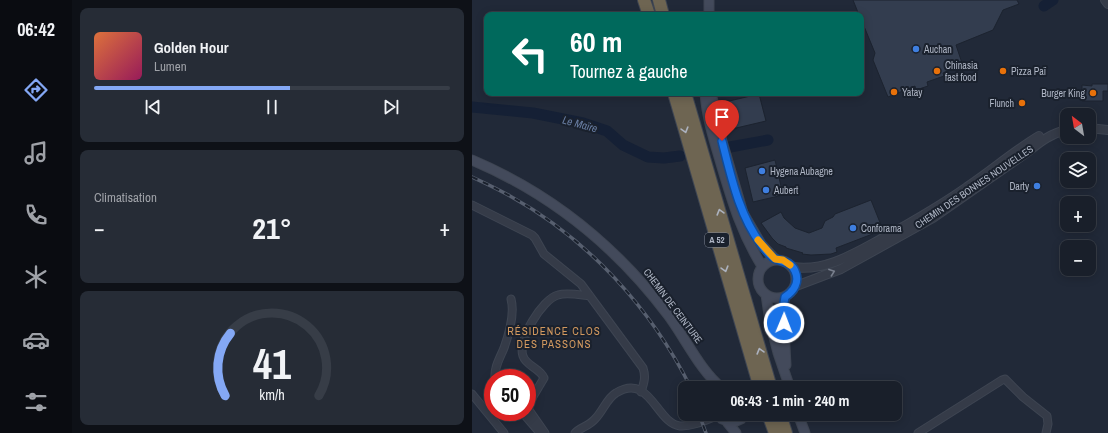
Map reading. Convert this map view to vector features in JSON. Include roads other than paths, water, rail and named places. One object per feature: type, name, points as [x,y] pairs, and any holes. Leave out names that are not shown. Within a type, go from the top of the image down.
[{"type":"highway","points":[[644,0],[647,12]]},
{"type":"highway","points":[[648,0],[651,12]]},
{"type":"highway","points":[[659,0],[662,12]]},
{"type":"highway","name":"A 52","points":[[675,96],[758,381]]},
{"type":"highway","name":"A 52","points":[[686,96],[769,381]]},
{"type":"highway","points":[[771,421],[775,433]]},
{"type":"highway","points":[[782,421],[786,433]]},
{"type":"main road","points":[[703,0],[703,12]]},
{"type":"main road","points":[[709,0],[710,12]]},
{"type":"main road","points":[[706,96],[711,129],[737,216],[752,250],[762,266]]},
{"type":"main road","points":[[712,96],[720,135],[743,213],[761,244],[775,259]]},
{"type":"main road","name":"CHEMIN DE CEINTURE","points":[[472,160],[492,169],[548,200],[578,221],[606,245],[636,274],[668,315],[712,381]]},
{"type":"main road","points":[[775,259],[783,260],[792,267],[797,280],[796,286],[790,294],[785,297],[775,298],[766,294],[761,290],[758,284],[758,278],[762,266],[775,259]]},
{"type":"main road","points":[[766,294],[770,322],[778,353],[788,381]]},
{"type":"main road","points":[[785,297],[783,309],[786,375]]},
{"type":"main road","name":"CHEMIN DE CEINTURE","points":[[711,378],[714,381]]},
{"type":"main road","points":[[727,422],[738,421]]},
{"type":"main road","points":[[727,422],[737,433],[742,421]]},
{"type":"main road","points":[[801,421],[805,433]]},
{"type":"street","points":[[1105,0],[1108,4]]},
{"type":"street","points":[[1096,123],[1108,124]]},
{"type":"street","name":"CHEMIN DES BONNES NOUVELLES","points":[[792,267],[817,267],[836,262],[860,251],[960,192],[1037,137],[1060,126]]},
{"type":"street","points":[[1096,129],[1108,130]]},
{"type":"street","name":"CHEMIN DES BONNES NOUVELLES","points":[[796,286],[841,269],[926,222],[1017,159],[1039,141],[1060,132]]},
{"type":"street","points":[[472,205],[532,235],[544,254],[581,284],[643,368],[645,374],[640,392]]},
{"type":"street","points":[[545,433],[529,410],[528,405],[544,378],[543,374],[525,361],[522,349],[528,331],[539,311],[551,298],[561,294],[590,296]]},
{"type":"street","points":[[494,369],[510,327],[513,305],[511,299]]},
{"type":"street","points":[[918,433],[1005,379],[1023,397],[1047,416],[1048,424],[1046,433]]},
{"type":"street","points":[[575,433],[597,418],[615,394],[623,389],[640,392],[651,399],[665,417],[673,424],[682,426],[697,421]]},
{"type":"street","points":[[472,394],[504,433]]},
{"type":"street","points":[[530,421],[540,433]]},
{"type":"waterway","name":"Le Maïre","points":[[1044,6],[1053,0]]},
{"type":"waterway","name":"Le Maïre","points":[[472,107],[533,113],[583,123],[607,131],[623,145],[648,157],[664,158],[680,156]]},
{"type":"waterway","name":"Le Maïre","points":[[730,147],[768,140]]},
{"type":"railway","points":[[472,177],[505,193],[539,213],[566,233],[591,255],[615,278],[637,303],[657,330],[687,381]]},
{"type":"railway","points":[[702,421],[706,433]]},
{"type":"place","name":"Auchan","points":[[916,49]]},
{"type":"place","name":"Chinasia fast food","points":[[937,71]]},
{"type":"place","name":"Pizza Paï","points":[[1003,71]]},
{"type":"place","name":"Yatay","points":[[894,92]]},
{"type":"place","name":"Burger King","points":[[1093,93]]},
{"type":"place","name":"Flunch","points":[[1022,103]]},
{"type":"place","name":"Hygena Aubagne","points":[[762,171]]},
{"type":"place","name":"Darty","points":[[1037,186]]},
{"type":"place","name":"Aubert","points":[[766,190]]},
{"type":"place","name":"Conforama","points":[[853,228]]},
{"type":"district","name":"RÉSIDENCE CLOS DES PASSONS","points":[[554,337]]}]
